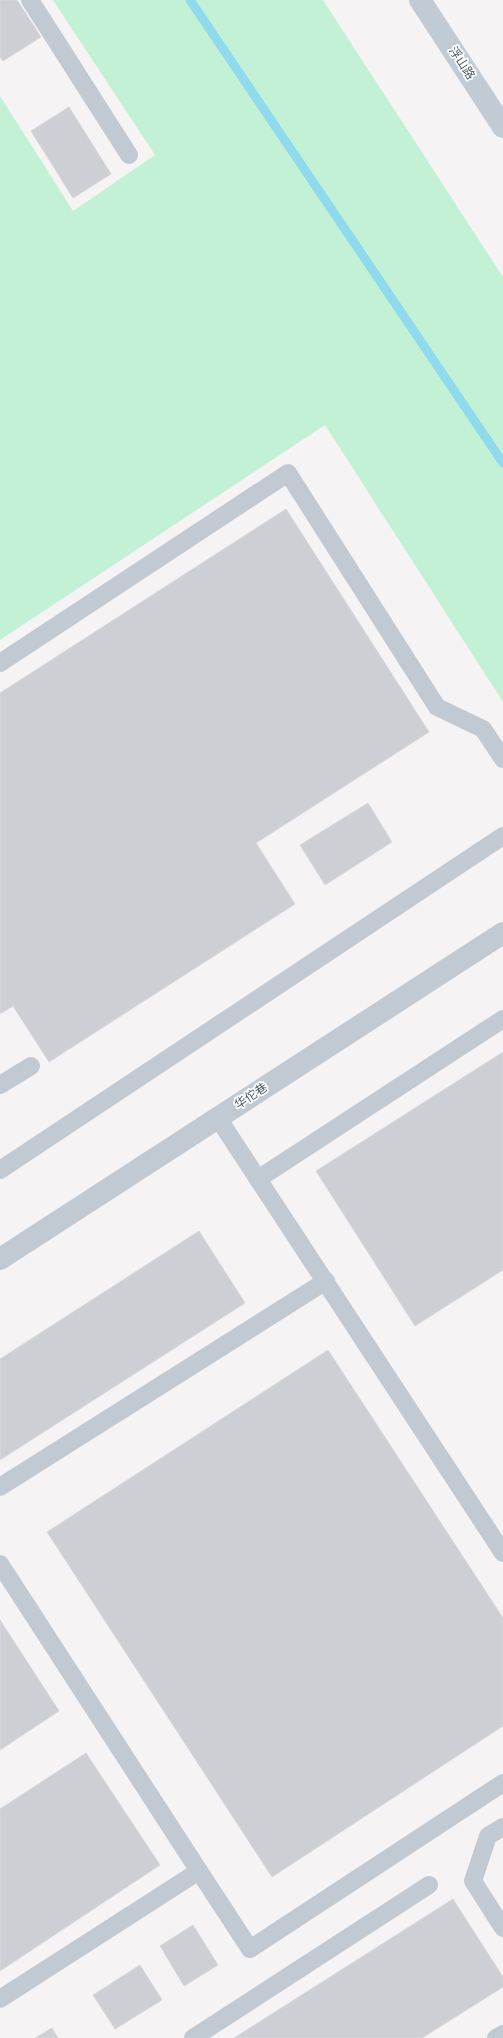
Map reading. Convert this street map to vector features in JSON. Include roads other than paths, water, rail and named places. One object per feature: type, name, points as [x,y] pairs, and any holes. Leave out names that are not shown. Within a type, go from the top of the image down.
[{"type":"street","name":"浮山路","points":[[420,0],[503,126]]},
{"type":"street","name":"华佗巷","points":[[0,1259],[503,934]]},
{"type":"lane","points":[[30,0],[129,155]]},
{"type":"lane","points":[[0,663],[288,473],[438,707],[483,729],[503,760]]},
{"type":"lane","points":[[0,1170],[503,836]]},
{"type":"lane","points":[[258,1179],[503,1019]]},
{"type":"lane","points":[[0,1085],[31,1066]]},
{"type":"lane","points":[[218,1118],[503,1553]]},
{"type":"lane","points":[[0,1487],[326,1282]]},
{"type":"lane","points":[[0,1564],[250,1948],[503,1783]]},
{"type":"lane","points":[[503,1827],[488,1836],[473,1881],[503,1928]]},
{"type":"lane","points":[[0,1999],[199,1871]]},
{"type":"lane","points":[[193,2038],[429,1885]]},
{"type":"lane","points":[[496,2038],[503,2034]]},
{"type":"waterway","points":[[190,0],[503,463]]}]
